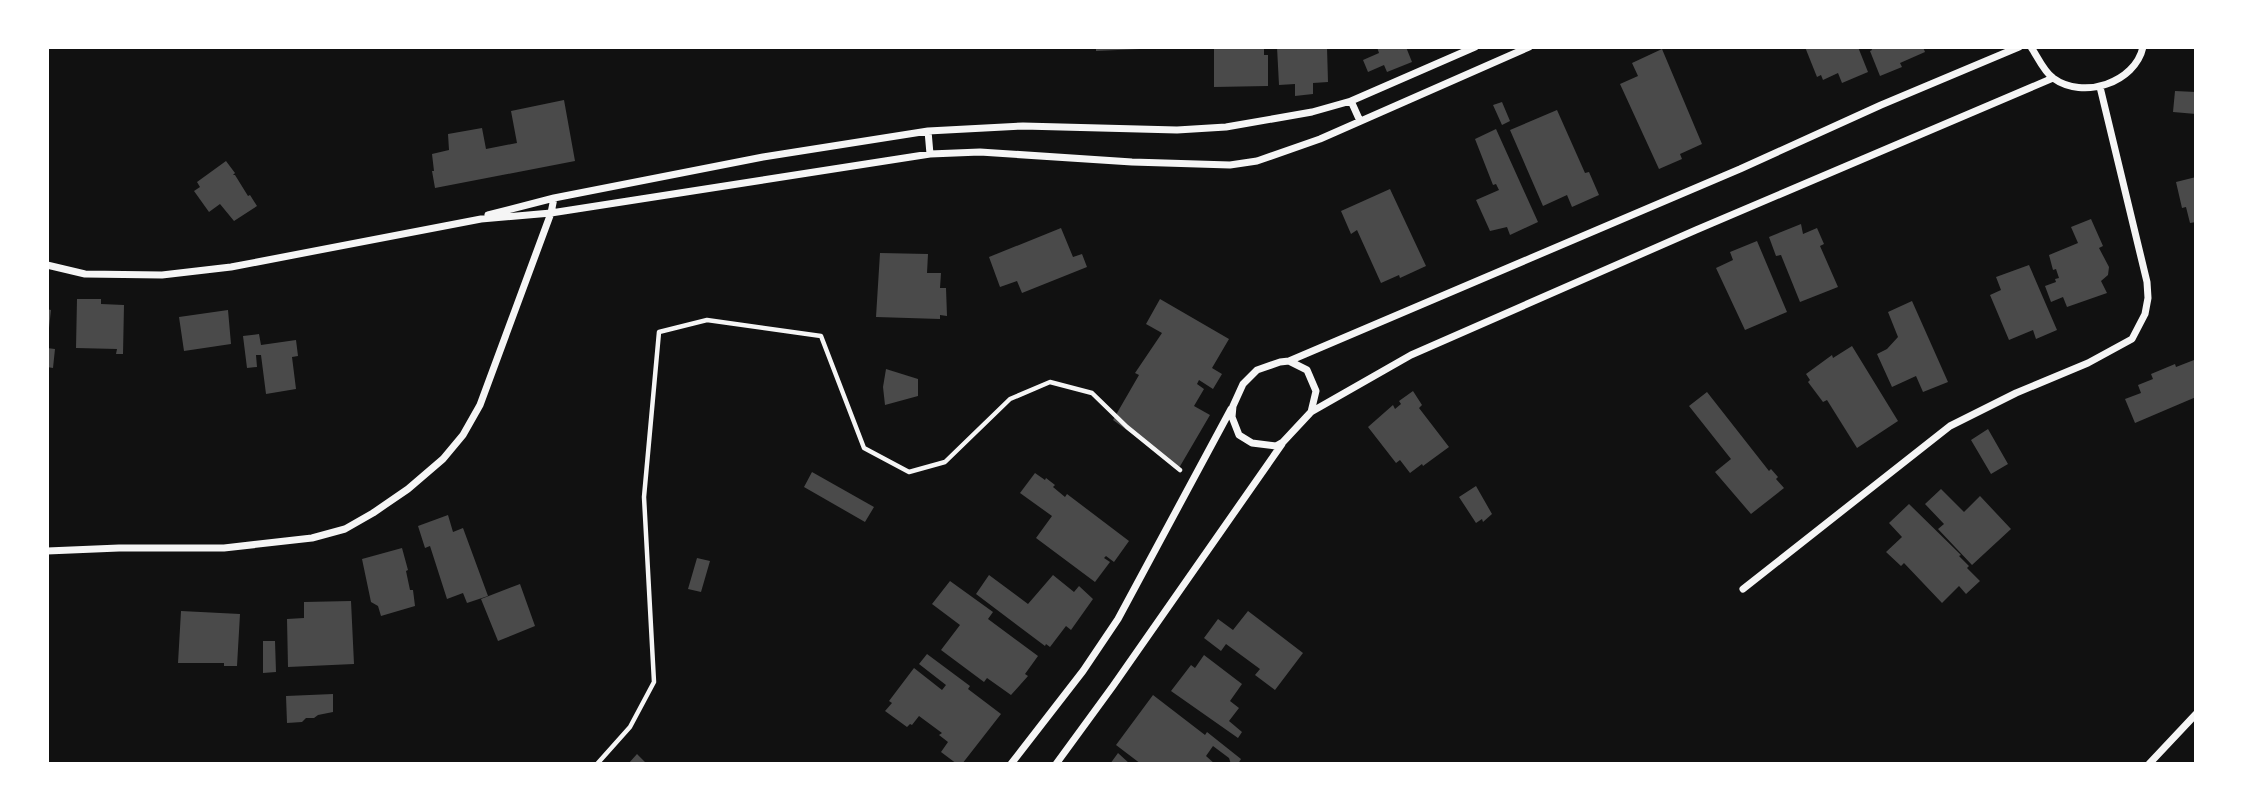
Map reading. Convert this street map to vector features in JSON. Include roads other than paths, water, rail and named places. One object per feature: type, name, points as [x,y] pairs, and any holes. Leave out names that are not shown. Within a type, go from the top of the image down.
[{"type":"street","points":[[481,219],[554,198],[763,157],[928,131],[1023,126],[1177,131],[1227,127],[1312,112],[1351,101],[1475,47]]},
{"type":"street","points":[[47,265],[85,274],[162,275],[231,267],[481,219],[551,213],[930,155],[980,152],[1230,165],[1257,161],[1320,139],[1529,47]]},
{"type":"street","points":[[1011,764],[1101,648],[1243,384],[1258,370],[1289,361],[2019,47]]},
{"type":"street","points":[[2031,47],[2053,78],[2075,87],[2099,87],[2125,76],[2142,54],[2143,47]]},
{"type":"street","points":[[1056,764],[1283,442],[1311,412],[1411,355],[2053,78]]},
{"type":"street","points":[[1743,589],[1950,426],[2016,393],[2088,363],[2132,339],[2145,314],[2147,282],[2099,87]]},
{"type":"street","points":[[1351,101],[1360,121]]},
{"type":"street","points":[[928,131],[930,155]]},
{"type":"street","points":[[47,551],[224,548],[312,538],[345,528],[408,489],[443,458],[463,435],[480,405],[551,213],[554,198]]},
{"type":"street","points":[[1289,361],[1307,370],[1316,391],[1311,412]]},
{"type":"street","points":[[1233,406],[1232,416],[1239,435],[1251,443],[1276,446],[1283,442]]},
{"type":"street","points":[[2149,764],[2196,714]]}]
